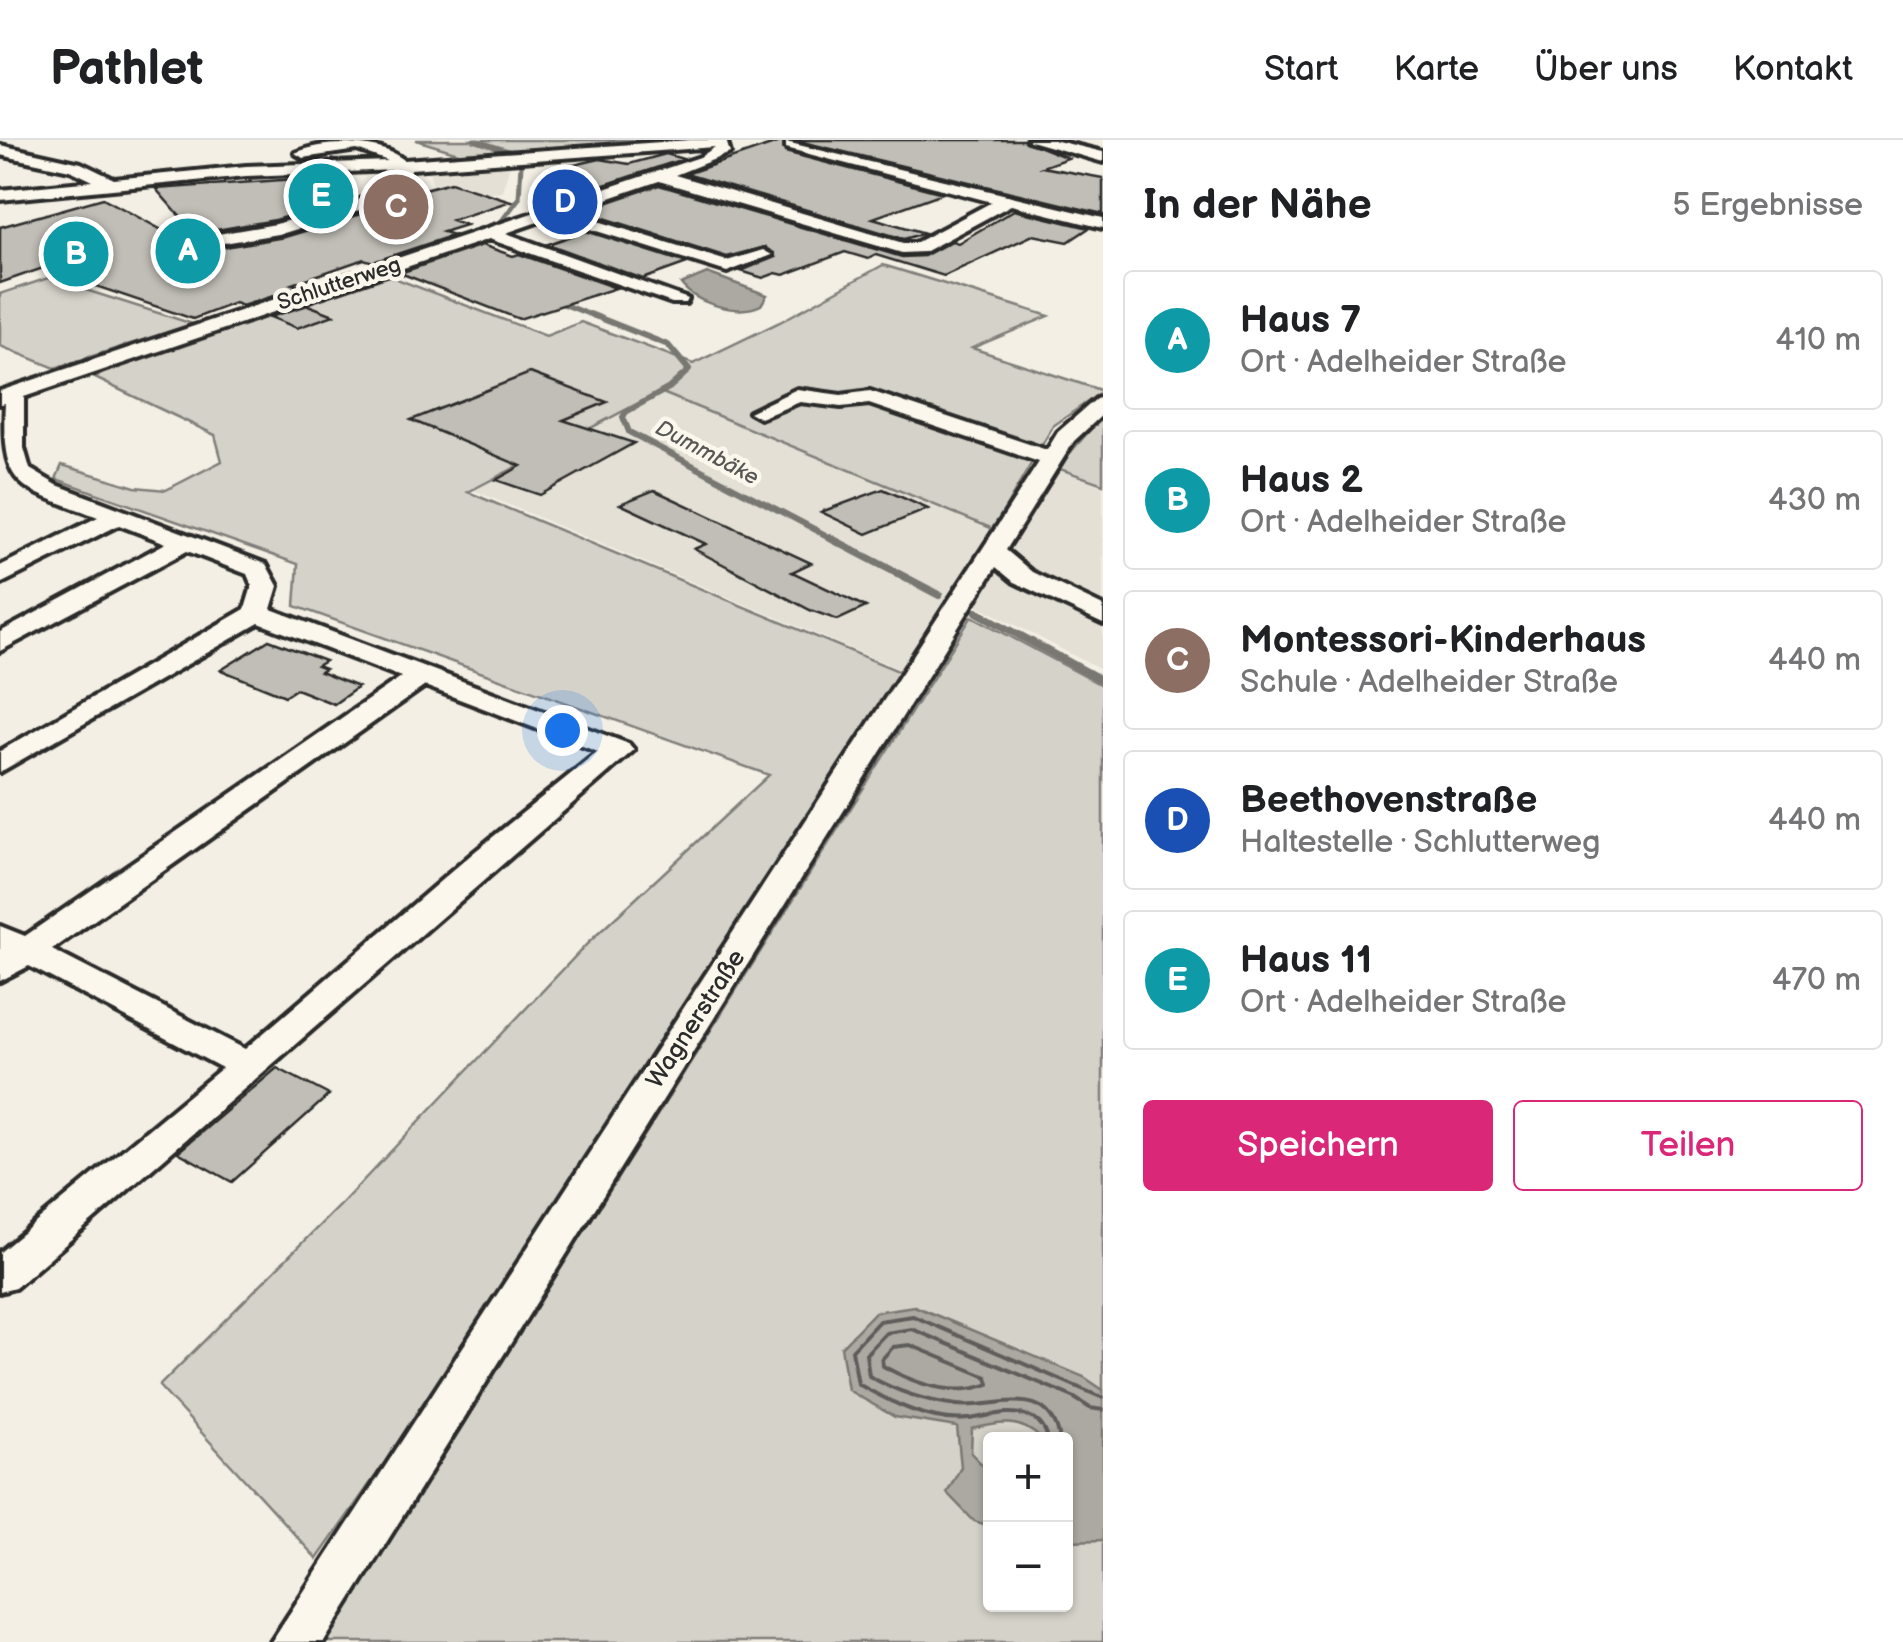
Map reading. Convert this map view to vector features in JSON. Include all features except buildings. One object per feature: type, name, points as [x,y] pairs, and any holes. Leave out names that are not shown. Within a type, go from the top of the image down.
[{"type":"street","points":[[0,194],[246,171],[740,140]]},
{"type":"street","points":[[1035,140],[1103,156]]},
{"type":"street","name":"Schlutterweg","points":[[5,396],[660,176],[722,153],[723,146],[718,142]]},
{"type":"street","points":[[92,172],[294,155],[324,146],[360,143],[378,145],[398,163],[404,192],[278,229],[224,238]]},
{"type":"street","points":[[791,145],[1103,224]]},
{"type":"street","points":[[0,150],[92,172],[114,185]]},
{"type":"street","points":[[660,176],[902,248],[918,248],[1007,201]]},
{"type":"street","points":[[554,212],[727,268],[762,255]]},
{"type":"street","points":[[489,234],[679,299]]},
{"type":"street","points":[[760,412],[797,395],[841,400],[870,398],[1052,460]]},
{"type":"street","points":[[0,763],[258,613],[265,586],[257,568],[49,490],[20,472],[13,448],[16,401],[5,396]]},
{"type":"street","name":"Wagnerstraße","points":[[296,1642],[1066,436],[1103,402]]},
{"type":"street","points":[[0,576],[118,516]]},
{"type":"street","points":[[0,643],[186,542]]},
{"type":"street","points":[[994,552],[1023,578],[1103,616]]},
{"type":"street","points":[[0,1276],[484,860],[619,750],[258,613]]},
{"type":"street","points":[[9,953],[421,676]]},
{"type":"street","points":[[9,953],[248,1066]]},
{"type":"shaded area","points":[[416,140],[687,140],[471,157]]},
{"type":"shaded area","points":[[510,165],[502,191],[476,194],[352,233],[313,221],[433,185],[428,168]]},
{"type":"shaded area","points":[[883,265],[1049,316],[972,348],[1103,391],[1053,426],[993,529],[660,392],[468,492],[908,675],[535,1249],[317,1559],[159,1386],[341,1204],[587,944],[769,775],[295,606],[298,564],[56,479],[62,465],[135,487],[166,490],[222,461],[215,435],[95,378],[123,361],[384,274],[546,336],[581,322],[693,364]],"holes":[[[530,373],[605,403],[488,452],[412,420]]]},
{"type":"shaded area","points":[[48,278],[193,324],[55,368],[0,346],[0,294]]},
{"type":"shaded area","points":[[660,392],[1014,537],[1057,469],[1103,486],[1103,671],[953,592],[906,672],[473,490]]},
{"type":"shaded area","points":[[1103,415],[1103,484],[1057,468]]},
{"type":"shaded area","points":[[972,616],[1103,686],[1103,1642],[325,1642]]},
{"type":"water","points":[[707,273],[767,295],[761,305],[730,308],[707,302],[681,284]]},
{"type":"water","points":[[914,1306],[1084,1377],[1103,1390],[1103,1540],[1073,1541],[1073,1432],[1033,1432],[1009,1424],[972,1429],[971,1453],[983,1466],[983,1524],[974,1521],[947,1493],[961,1467],[957,1427],[895,1417],[848,1390],[841,1347],[875,1312]]},
{"type":"waterway","name":"Dummbäke","points":[[474,140],[514,153]]},
{"type":"waterway","name":"Dummbäke","points":[[501,222],[519,198],[521,164]]},
{"type":"waterway","name":"Dummbäke","points":[[555,301],[596,317]]},
{"type":"waterway","name":"Dummbäke","points":[[590,314],[668,345],[689,370],[669,388],[626,412],[623,417],[629,432],[835,540]]},
{"type":"waterway","name":"Dummbäke","points":[[830,538],[939,595]]},
{"type":"waterway","name":"Dummbäke","points":[[977,612],[1103,681]]},
{"type":"place","name":"Haus 11","points":[[321,196]]},
{"type":"place","name":"Beethovenstraße","points":[[565,202]]},
{"type":"place","name":"Montessori-Kinderhaus","points":[[396,207]]},
{"type":"place","name":"Haus 7","points":[[188,251]]},
{"type":"place","name":"Haus 2","points":[[76,254]]}]
